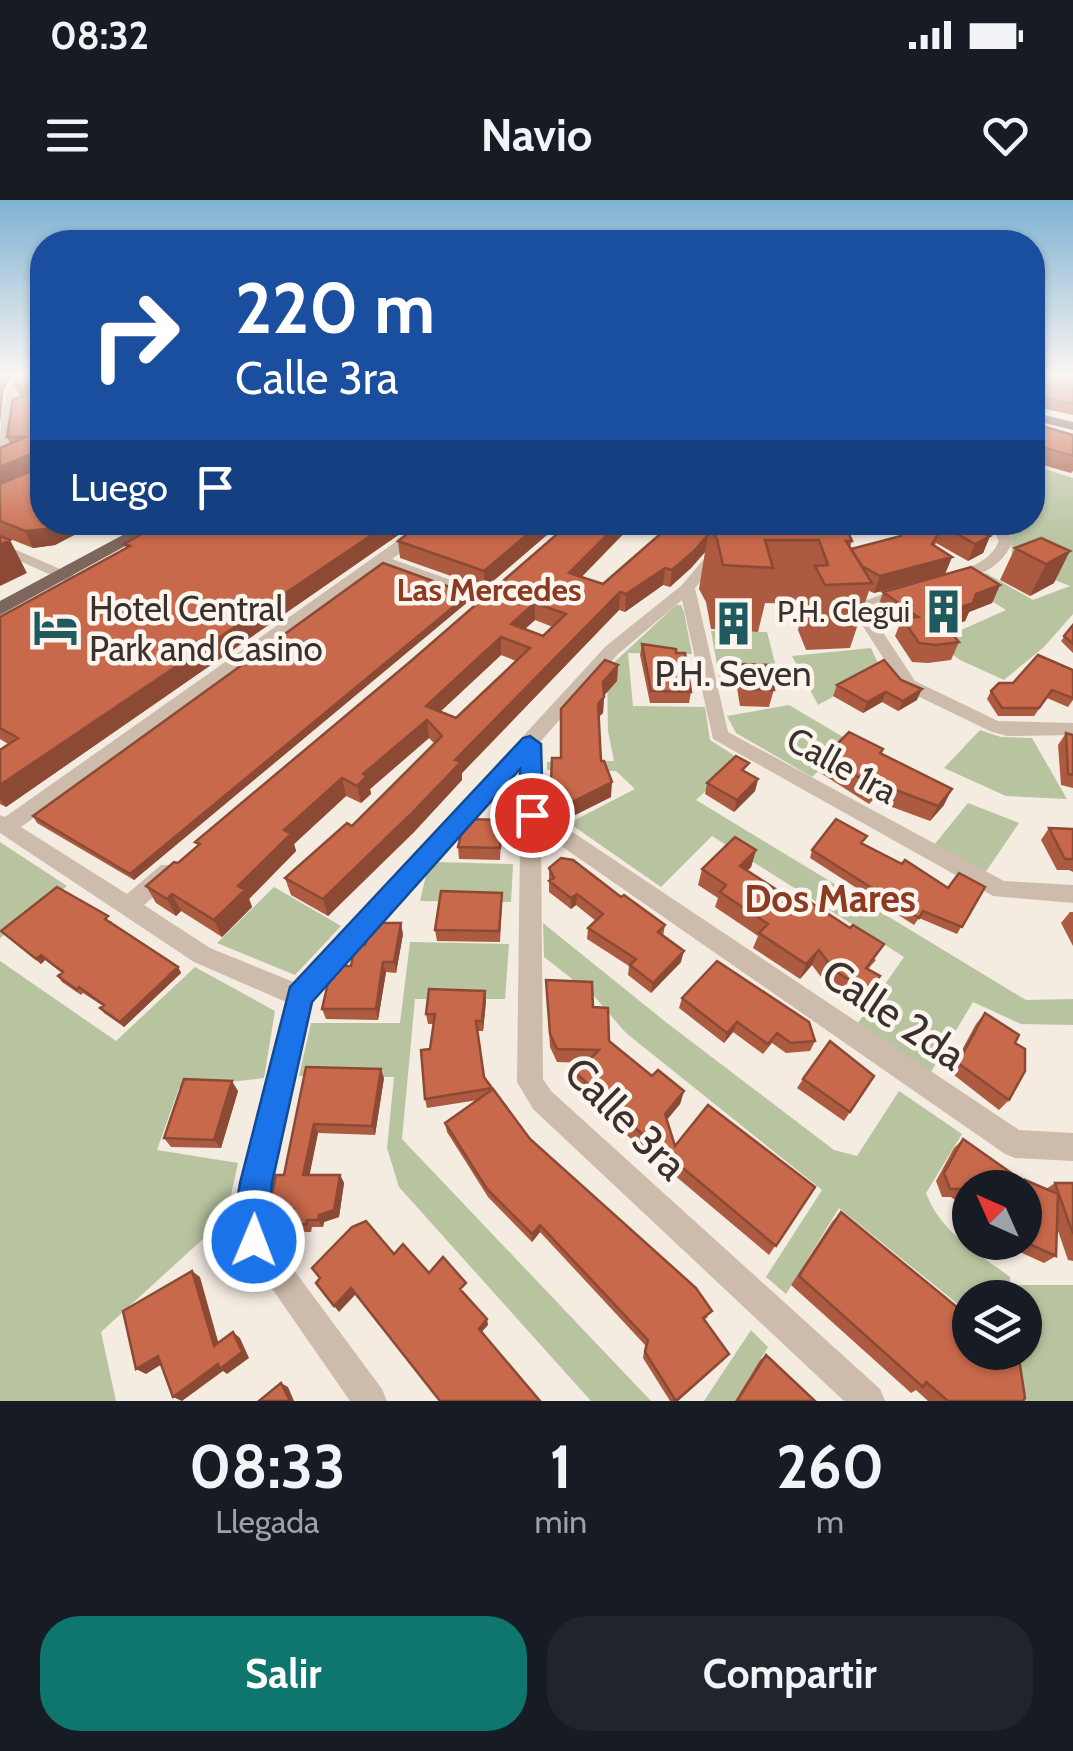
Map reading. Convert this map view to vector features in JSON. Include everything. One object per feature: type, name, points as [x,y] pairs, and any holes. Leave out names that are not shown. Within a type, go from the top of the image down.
[{"type":"main road","points":[[1049,431],[1073,437]]},
{"type":"main road","points":[[0,622],[139,535]]},
{"type":"main road","points":[[0,610],[156,535]]},
{"type":"street","points":[[4,455],[8,431]]},
{"type":"street","points":[[300,996],[202,955],[3,825],[416,535]]},
{"type":"street","points":[[370,1401],[254,1241],[251,1218],[256,1183],[300,996],[612,650],[687,588],[732,535]]},
{"type":"street","points":[[932,584],[997,559],[1006,541],[1003,535]]},
{"type":"street","points":[[0,548],[70,578]]},
{"type":"street","points":[[382,560],[488,598]]},
{"type":"street","name":"Calle 1ra","points":[[687,588],[720,735],[1001,890],[1073,894]]},
{"type":"street","points":[[913,590],[854,601],[909,686],[992,726],[1008,730],[1073,729]]},
{"type":"street","name":"Calle 3ra","points":[[530,744],[530,1082],[542,1100],[868,1401]]},
{"type":"street","name":"Calle 2da","points":[[532,815],[1014,1144],[1073,1147]]},
{"type":"street","points":[[127,907],[187,856]]},
{"type":"green space","points":[[1045,469],[1073,478],[1073,614],[1044,647],[1004,680],[960,660],[942,647],[941,639],[1006,610],[961,582],[986,573],[1033,600],[1070,586],[1012,563],[1011,535],[1045,535]]},
{"type":"green space","points":[[676,605],[681,605],[684,612],[692,654],[628,653],[633,706],[705,707],[710,740],[740,759],[696,800],[1026,1000],[1073,999],[1073,1025],[1021,1024],[973,1002],[931,1072],[858,1023],[904,957],[712,836],[661,887],[569,823],[635,789],[616,771],[547,770],[547,762],[614,761],[608,731],[607,669]]},
{"type":"green space","points":[[711,631],[767,632],[780,682],[720,682]]},
{"type":"green space","points":[[871,648],[881,670],[818,705],[792,656]]},
{"type":"green space","points":[[789,705],[850,741],[812,777],[736,733],[727,716]]},
{"type":"green space","points":[[980,730],[1001,737],[1032,738],[1067,799],[1006,796],[944,768]]},
{"type":"green space","points":[[968,803],[1019,823],[985,873],[934,845]]},
{"type":"green space","points":[[0,842],[67,886],[0,938]]},
{"type":"green space","points":[[436,862],[513,864],[511,902],[420,901],[427,871]]},
{"type":"green space","points":[[274,887],[341,926],[295,975],[217,943]]},
{"type":"green space","points":[[543,923],[834,1150],[857,1156],[899,1091],[962,1134],[926,1193],[952,1233],[952,1260],[987,1260],[1010,1280],[952,1280],[952,1299],[839,1208],[786,1294],[766,1277],[822,1190],[626,1033],[594,996],[544,957]]},
{"type":"green space","points":[[410,942],[509,944],[505,999],[415,999],[402,1139],[651,1401],[591,1401],[399,1187],[387,1148],[394,1077],[299,1076],[311,1023],[400,1023]]},
{"type":"green space","points":[[0,961],[116,1041],[195,967],[275,1011],[264,1078],[179,1088],[157,1150],[238,1163],[226,1218],[101,1332],[116,1401],[0,1401]]},
{"type":"green space","points":[[1042,1285],[1073,1285],[1073,1401],[1012,1401],[1011,1370],[1042,1370]]},
{"type":"green space","points":[[751,1330],[768,1347],[735,1401],[704,1401]]},
{"type":"building","points":[[8,431],[30,431],[30,454],[0,467],[0,448],[26,437],[7,437]]},
{"type":"building","points":[[1045,431],[1073,435],[1073,456],[1045,448]]},
{"type":"building","points":[[30,472],[30,531],[0,521],[0,484]]},
{"type":"building","points":[[140,535],[372,535],[0,785],[0,750],[18,738],[0,728],[0,617],[130,546],[124,544]]},
{"type":"building","points":[[406,535],[527,535],[484,571],[398,541]]},
{"type":"building","points":[[556,535],[607,535],[569,573],[603,584],[659,535],[708,535],[672,570],[665,568],[626,594],[620,592],[455,760],[461,762],[411,814],[323,899],[285,878],[347,823],[352,826],[442,736],[427,720],[363,774],[367,776],[357,786],[342,778],[284,830],[291,834],[238,886],[245,890],[214,920],[172,894],[167,899],[146,886],[200,844],[195,842]],"holes":[[[535,603],[566,614],[543,636],[511,624]],[[501,637],[530,648],[456,718],[426,706]]]},
{"type":"building","points":[[715,535],[849,535],[852,541],[846,541],[872,583],[825,585],[815,566],[828,565],[819,540],[765,540],[773,568],[723,565]]},
{"type":"building","points":[[938,535],[932,544],[952,557],[880,576],[862,566],[851,549],[901,536]]},
{"type":"building","points":[[959,535],[990,536],[975,544]]},
{"type":"building","points":[[1041,538],[1070,551],[1046,564],[1015,548]]},
{"type":"building","points":[[383,563],[469,594],[130,874],[33,816]]},
{"type":"building","points":[[971,567],[1000,585],[976,594],[973,603],[936,615],[959,642],[919,643],[902,618],[918,617],[883,592]]},
{"type":"building","points":[[1073,625],[1073,644],[1064,636]]},
{"type":"building","points":[[642,644],[685,653],[691,692],[651,691]]},
{"type":"building","points":[[1038,655],[1073,670],[1073,698],[1052,690],[1039,708],[1002,708],[991,691],[999,683],[1013,683]]},
{"type":"building","points":[[605,660],[618,665],[603,682],[604,697],[598,704],[601,761],[612,782],[570,803],[551,782],[552,758],[561,758],[561,709]]},
{"type":"building","points":[[884,660],[901,680],[922,689],[903,701],[886,692],[867,702],[837,685]]},
{"type":"building","points":[[740,664],[772,665],[774,690],[745,689]]},
{"type":"building","points":[[849,732],[883,749],[880,753],[952,789],[938,806],[880,784],[876,788],[825,756]]},
{"type":"building","points":[[1066,733],[1073,735],[1073,775],[1068,774]]},
{"type":"building","points":[[736,756],[749,763],[742,770],[758,779],[737,800],[707,783]]},
{"type":"building","points":[[465,819],[502,820],[500,848],[458,847]]},
{"type":"building","points":[[836,819],[867,836],[861,843],[902,864],[905,860],[948,888],[959,873],[985,887],[962,927],[923,911],[919,918],[812,850]]},
{"type":"building","points":[[1049,828],[1073,829],[1073,859],[1065,859]]},
{"type":"building","points":[[735,837],[756,850],[740,866],[791,899],[796,893],[850,928],[853,925],[884,944],[866,968],[880,976],[868,992],[834,970],[819,950],[806,964],[759,933],[768,924],[720,892],[726,885],[702,869]]},
{"type":"building","points":[[561,858],[573,860],[665,925],[658,932],[684,951],[653,983],[630,965],[636,959],[588,928],[603,914],[577,894],[571,898],[549,881],[554,878],[549,868]]},
{"type":"building","points":[[57,887],[108,916],[105,919],[178,967],[120,1022],[100,1008],[104,1005],[58,976],[63,972],[41,955],[36,959],[1,931]]},
{"type":"building","points":[[441,891],[502,893],[499,931],[435,930]]},
{"type":"building","points":[[373,923],[401,923],[394,962],[383,962],[376,1009],[322,1009],[331,970],[334,966],[351,966],[355,945],[365,945]]},
{"type":"building","points":[[717,961],[809,1022],[815,1041],[791,1043],[777,1033],[768,1044],[737,1022],[727,1033],[682,998]]},
{"type":"building","points":[[546,980],[592,982],[593,1007],[608,1008],[609,1041],[652,1076],[658,1070],[684,1091],[665,1114],[675,1146],[708,1105],[815,1187],[776,1246],[585,1086],[588,1084],[576,1073],[599,1050],[557,1049],[550,1034]]},
{"type":"building","points":[[429,989],[485,991],[482,1021],[476,1021],[484,1077],[492,1088],[425,1099],[421,1050],[430,1049],[435,1014],[426,1014]]},
{"type":"building","points":[[985,1013],[1019,1035],[1015,1043],[1025,1049],[1025,1071],[1009,1100],[958,1063]]},
{"type":"building","points":[[830,1041],[874,1076],[850,1112],[803,1079]]},
{"type":"building","points":[[306,1067],[381,1069],[372,1126],[314,1124],[303,1175],[340,1175],[334,1210],[319,1215],[318,1220],[291,1225],[294,1209],[274,1209],[276,1198],[271,1198],[276,1175],[284,1175]]},
{"type":"building","points":[[184,1079],[232,1081],[214,1140],[164,1138]]},
{"type":"building","points":[[493,1089],[530,1139],[696,1288],[712,1311],[703,1318],[729,1354],[676,1401],[645,1352],[648,1340],[540,1225],[532,1234],[487,1189],[445,1123]]},
{"type":"building","points":[[963,1139],[1007,1170],[952,1170],[952,1189],[944,1173]]},
{"type":"building","points":[[1055,1183],[1073,1183],[1073,1234]]},
{"type":"building","points":[[1042,1187],[1058,1194],[1056,1256],[1042,1250]]},
{"type":"building","points":[[841,1212],[952,1303],[952,1370],[1021,1370],[1025,1398],[948,1401],[926,1382],[923,1387],[799,1276]]},
{"type":"building","points":[[366,1221],[394,1254],[403,1244],[429,1273],[443,1257],[466,1283],[460,1289],[487,1319],[479,1329],[540,1401],[440,1401],[351,1288],[334,1306],[316,1283],[320,1278],[312,1268],[352,1227]]},
{"type":"building","points":[[192,1271],[214,1346],[233,1332],[242,1352],[220,1369],[218,1364],[173,1397],[158,1356],[136,1369],[123,1311]]},
{"type":"building","points":[[766,1355],[815,1401],[737,1401]]},
{"type":"building","points":[[281,1383],[290,1401],[259,1401]]},
{"type":"place","name":"P.H. Clegui","points":[[943,611]]},
{"type":"place","name":"P.H. Seven","points":[[733,623]]},
{"type":"place","name":"Hotel Central Park and Casino","points":[[56,628]]},
{"type":"district","name":"Las Mercedes","points":[[489,589]]},
{"type":"district","name":"Dos Mares","points":[[830,898]]},
{"type":"route","points":[[254,1241],[251,1218],[256,1183],[300,996],[530,744],[532,815]]}]
